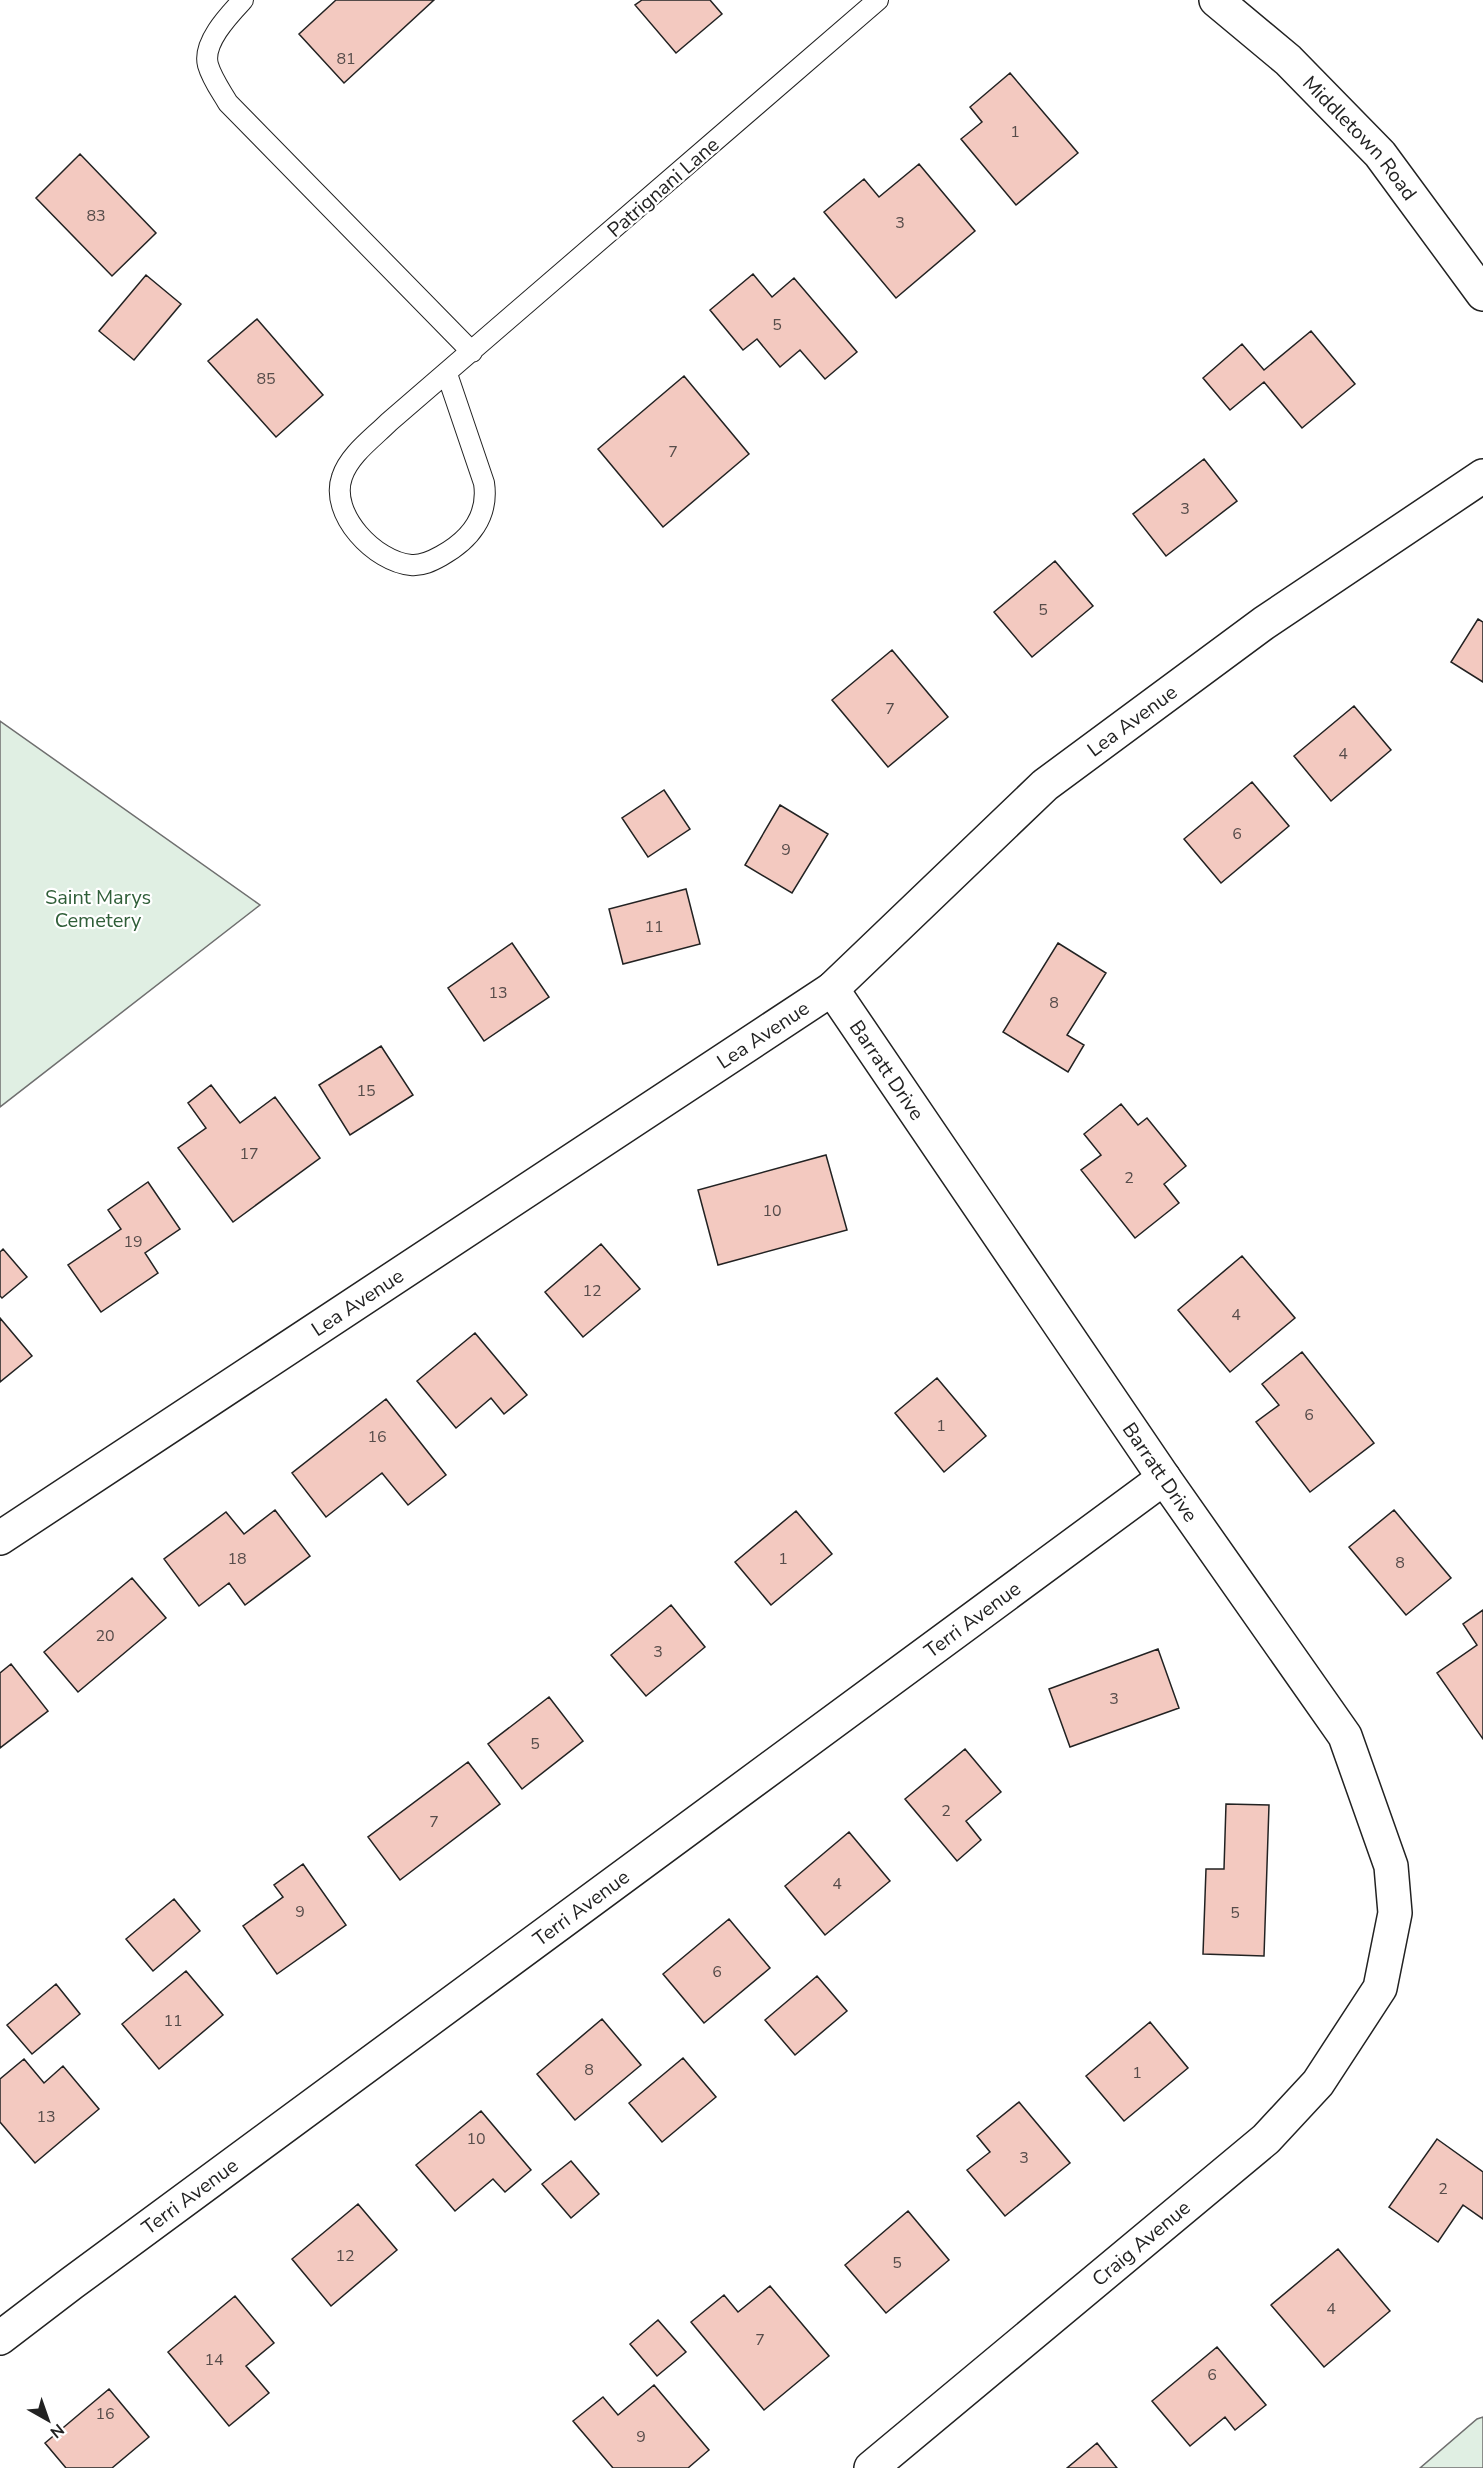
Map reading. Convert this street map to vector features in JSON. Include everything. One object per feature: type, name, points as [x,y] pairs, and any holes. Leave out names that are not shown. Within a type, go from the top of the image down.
[{"type":"street","name":"Middletown Road","points":[[1216,0],[1288,60],[1380,154],[1483,294]]},
{"type":"street","name":"Lea Avenue","points":[[0,1538],[832,989],[1045,785],[1264,623],[1483,476]]},
{"type":"street","name":"Barratt Drive","points":[[832,989],[1164,1478],[1345,1736],[1391,1866],[1395,1913],[1380,1988]]},
{"type":"street","name":"Terri Avenue","points":[[0,2338],[1164,1478]]},
{"type":"street","name":"Craig Avenue","points":[[871,2468],[1266,2139],[1318,2083],[1380,1988]]},
{"type":"lane","points":[[243,0],[229,15],[210,43],[207,63],[228,104],[472,352]]},
{"type":"lane","name":"Patrignani Lane","points":[[447,374],[484,483],[486,497],[480,518],[472,534],[453,549],[428,563],[412,565],[396,561],[371,548],[353,528],[341,505],[339,489],[349,461],[389,422],[878,0]]},
{"type":"green space","name":"Saint Marys Cemetery","points":[[0,721],[260,905],[0,1107]]},
{"type":"green space","points":[[1483,2417],[1483,2468],[1420,2468],[1477,2419]]},
{"type":"building","points":[[336,0],[434,0],[344,83],[299,34]]},
{"type":"building","points":[[642,0],[710,0],[722,14],[676,53],[635,5]]},
{"type":"building","points":[[1010,73],[1078,153],[1016,205],[961,139],[982,122],[970,107]]},
{"type":"building","points":[[80,154],[156,233],[112,276],[36,198]]},
{"type":"building","points":[[919,164],[975,231],[896,298],[824,212],[864,179],[879,197]]},
{"type":"building","points":[[753,274],[772,297],[794,278],[857,352],[825,379],[800,350],[780,367],[757,339],[743,350],[710,310]]},
{"type":"building","points":[[146,275],[181,304],[134,360],[99,331]]},
{"type":"building","points":[[257,319],[323,395],[276,437],[208,361]]},
{"type":"building","points":[[1311,331],[1355,384],[1302,428],[1264,382],[1230,410],[1203,378],[1242,344],[1264,370]]},
{"type":"building","points":[[684,376],[749,454],[663,527],[598,449]]},
{"type":"building","points":[[1204,459],[1237,501],[1166,556],[1133,514]]},
{"type":"building","points":[[1055,561],[1093,606],[1032,657],[994,612]]},
{"type":"building","points":[[1478,619],[1483,622],[1483,682],[1451,662]]},
{"type":"building","points":[[892,650],[948,717],[888,767],[832,700]]},
{"type":"building","points":[[1354,706],[1391,750],[1331,801],[1294,756]]},
{"type":"building","points":[[1252,782],[1289,826],[1221,883],[1184,839]]},
{"type":"building","points":[[664,790],[690,829],[648,857],[622,818]]},
{"type":"building","points":[[780,805],[828,834],[792,893],[745,865]]},
{"type":"building","points":[[686,889],[700,944],[623,964],[609,909]]},
{"type":"building","points":[[512,943],[549,997],[484,1041],[448,988]]},
{"type":"building","points":[[1058,943],[1106,973],[1067,1035],[1084,1045],[1068,1072],[1003,1032]]},
{"type":"building","points":[[381,1046],[413,1095],[350,1135],[319,1085]]},
{"type":"building","points":[[211,1085],[240,1123],[275,1097],[320,1158],[233,1222],[178,1148],[206,1128],[188,1103]]},
{"type":"building","points":[[1121,1104],[1138,1125],[1147,1118],[1186,1166],[1164,1184],[1179,1203],[1135,1238],[1081,1170],[1101,1155],[1084,1134]]},
{"type":"building","points":[[826,1155],[847,1230],[718,1265],[698,1190]]},
{"type":"building","points":[[148,1182],[180,1229],[145,1253],[158,1273],[101,1312],[68,1265],[121,1229],[108,1210]]},
{"type":"building","points":[[601,1244],[640,1289],[583,1337],[545,1292]]},
{"type":"building","points":[[3,1249],[27,1277],[2,1298],[0,1296],[0,1252]]},
{"type":"building","points":[[1242,1256],[1295,1318],[1230,1372],[1178,1310]]},
{"type":"building","points":[[0,1318],[32,1356],[0,1382]]},
{"type":"building","points":[[475,1333],[527,1395],[504,1414],[491,1398],[456,1428],[417,1381]]},
{"type":"building","points":[[1302,1352],[1374,1443],[1310,1492],[1256,1422],[1279,1405],[1262,1384]]},
{"type":"building","points":[[937,1378],[986,1436],[944,1472],[895,1413]]},
{"type":"building","points":[[386,1399],[446,1475],[408,1505],[382,1473],[326,1517],[292,1473]]},
{"type":"building","points":[[275,1510],[310,1556],[245,1605],[229,1583],[199,1606],[164,1559],[226,1512],[244,1534]]},
{"type":"building","points":[[1394,1510],[1451,1578],[1406,1615],[1349,1547]]},
{"type":"building","points":[[796,1511],[832,1554],[771,1605],[735,1562]]},
{"type":"building","points":[[132,1578],[166,1618],[78,1692],[44,1652]]},
{"type":"building","points":[[671,1605],[705,1647],[646,1696],[611,1655]]},
{"type":"building","points":[[1483,1610],[1483,1739],[1437,1673],[1477,1645],[1463,1624]]},
{"type":"building","points":[[1158,1649],[1179,1708],[1070,1747],[1049,1689]]},
{"type":"building","points":[[11,1664],[48,1711],[0,1748],[0,1673]]},
{"type":"building","points":[[549,1697],[583,1741],[522,1789],[488,1744]]},
{"type":"building","points":[[965,1749],[1001,1792],[966,1821],[981,1840],[957,1861],[905,1799]]},
{"type":"building","points":[[468,1762],[500,1804],[400,1880],[368,1837]]},
{"type":"building","points":[[1226,1804],[1269,1805],[1264,1956],[1203,1954],[1206,1869],[1224,1869]]},
{"type":"building","points":[[849,1832],[890,1881],[825,1935],[785,1886]]},
{"type":"building","points":[[303,1864],[346,1925],[277,1974],[243,1926],[283,1897],[274,1885]]},
{"type":"building","points":[[174,1899],[200,1931],[153,1971],[126,1939]]},
{"type":"building","points":[[729,1919],[770,1968],[704,2023],[663,1974]]},
{"type":"building","points":[[186,1971],[223,2015],[159,2069],[122,2024]]},
{"type":"building","points":[[817,1976],[847,2011],[795,2055],[765,2020]]},
{"type":"building","points":[[56,1984],[80,2014],[32,2054],[7,2025]]},
{"type":"building","points":[[602,2019],[641,2065],[575,2120],[537,2074]]},
{"type":"building","points":[[1150,2022],[1188,2068],[1124,2121],[1086,2076]]},
{"type":"building","points":[[683,2058],[716,2097],[662,2142],[629,2103]]},
{"type":"building","points":[[24,2059],[44,2083],[63,2066],[99,2109],[35,2163],[0,2122],[0,2079]]},
{"type":"building","points":[[1019,2102],[1070,2163],[1005,2216],[967,2170],[990,2152],[977,2136]]},
{"type":"building","points":[[481,2111],[531,2170],[505,2192],[493,2179],[455,2211],[416,2165]]},
{"type":"building","points":[[1437,2139],[1483,2172],[1483,2219],[1463,2205],[1438,2242],[1389,2207]]},
{"type":"building","points":[[571,2161],[599,2194],[571,2218],[542,2184]]},
{"type":"building","points":[[358,2204],[397,2250],[331,2306],[292,2259]]},
{"type":"building","points":[[908,2211],[949,2260],[886,2313],[845,2265]]},
{"type":"building","points":[[1338,2249],[1390,2311],[1324,2367],[1271,2305]]},
{"type":"building","points":[[770,2286],[829,2356],[764,2410],[691,2322],[724,2295],[738,2312]]},
{"type":"building","points":[[235,2296],[274,2343],[246,2366],[269,2393],[229,2426],[168,2352]]},
{"type":"building","points":[[658,2320],[686,2352],[657,2376],[630,2344]]},
{"type":"building","points":[[1217,2347],[1266,2405],[1235,2430],[1225,2417],[1190,2446],[1152,2401]]},
{"type":"building","points":[[654,2385],[709,2450],[688,2468],[613,2468],[573,2421],[603,2397],[618,2415]]},
{"type":"building","points":[[109,2389],[149,2437],[112,2468],[66,2468],[45,2443]]},
{"type":"building","points":[[1097,2443],[1117,2468],[1067,2468]]}]
